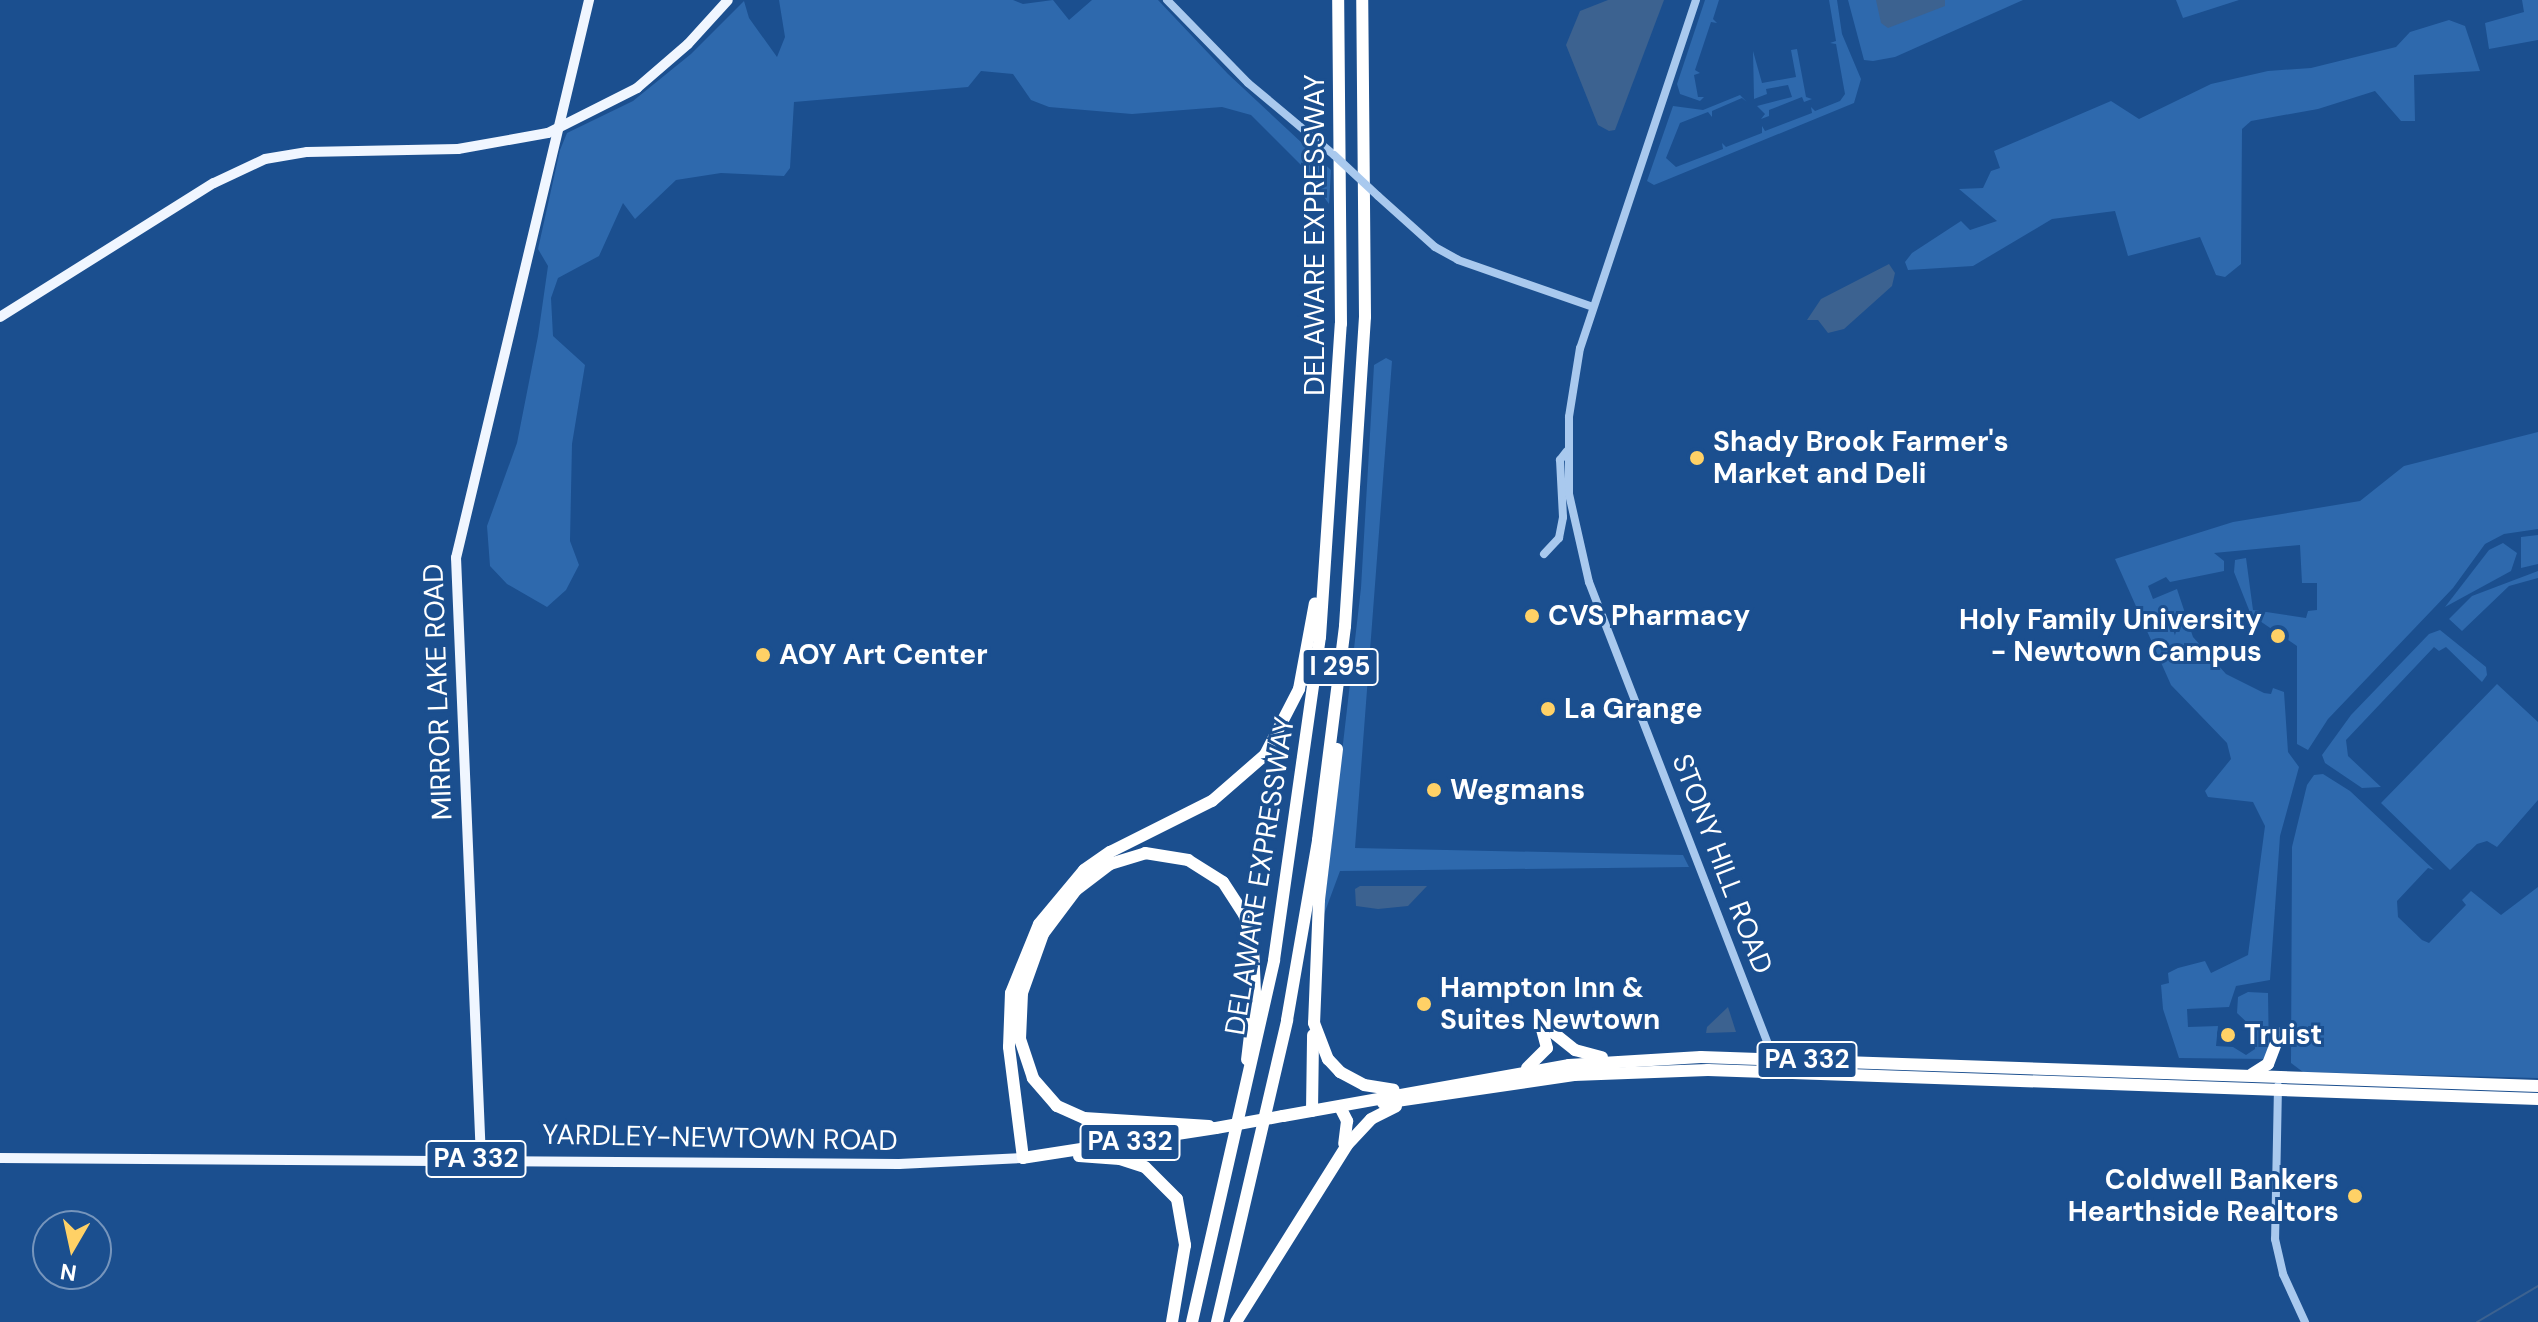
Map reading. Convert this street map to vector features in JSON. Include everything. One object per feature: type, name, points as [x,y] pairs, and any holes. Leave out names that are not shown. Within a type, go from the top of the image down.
[{"type":"highway","name":"DELAWARE EXPRESSWAY","points":[[1192,1322],[1229,1171],[1274,960],[1312,709],[1333,487],[1342,248],[1338,0]]},
{"type":"highway","name":"DELAWARE EXPRESSWAY","points":[[1217,1322],[1287,1020],[1338,692],[1363,357],[1367,165],[1362,0]]},
{"type":"highway","points":[[1023,1158],[1010,1062],[1010,1011],[1018,965],[1039,924],[1059,896],[1099,859],[1238,783],[1277,738],[1299,689],[1323,533],[1342,248]]},
{"type":"highway","points":[[1312,1111],[1319,900],[1337,764],[1338,692]]},
{"type":"highway","points":[[1216,1128],[1084,1118],[1047,1097],[1026,1065],[1020,1011],[1037,947],[1076,890],[1120,860],[1160,853],[1201,865],[1232,893],[1249,929],[1255,993],[1229,1171]]},
{"type":"highway","points":[[1517,1072],[1541,1060],[1547,1048],[1540,1022],[1584,1055],[1672,1058]]},
{"type":"highway","points":[[1314,1023],[1328,1059],[1347,1077],[1364,1085],[1412,1096]]},
{"type":"highway","points":[[2247,1076],[2268,1064],[2280,1033]]},
{"type":"highway","name":"YARDLEY-NEWTOWN ROAD","points":[[1412,1096],[1517,1072],[1672,1058],[2278,1084]]},
{"type":"highway","name":"YARDLEY-NEWTOWN ROAD","points":[[1023,1158],[1312,1111],[1574,1075],[1776,1064],[2247,1076],[2278,1084]]},
{"type":"highway","name":"PA 332","points":[[2278,1084],[2538,1086]]},
{"type":"highway","name":"PA 332","points":[[2278,1084],[2538,1099]]},
{"type":"highway","points":[[1236,1322],[1340,1155],[1371,1119],[1412,1096]]},
{"type":"highway","points":[[1340,1107],[1348,1128],[1340,1155]]},
{"type":"highway","points":[[1044,1155],[1120,1159],[1145,1167],[1171,1189],[1185,1233],[1172,1322]]},
{"type":"main road","name":"MIRROR LAKE ROAD","points":[[481,1159],[456,558],[589,0]]},
{"type":"main road","points":[[0,317],[214,183],[265,159],[307,152],[482,147],[558,128],[654,75],[728,0]]},
{"type":"main road","name":"YARDLEY-NEWTOWN ROAD","points":[[0,1158],[899,1164],[1023,1158]]},
{"type":"street","points":[[1167,0],[1248,83],[1334,155],[1422,236],[1458,260],[1593,307]]},
{"type":"street","name":"STONY HILL ROAD","points":[[1696,0],[1593,307],[1573,384],[1567,450],[1572,510],[1589,582],[1776,1064]]},
{"type":"street","points":[[1544,554],[1559,538],[1563,517],[1560,460],[1567,450]]},
{"type":"street","points":[[2278,1084],[2275,1239],[2283,1274],[2305,1322]]},
{"type":"shaded area","points":[[779,0],[1013,0],[1023,4],[1053,0],[1069,20],[1092,0],[1158,0],[1228,74],[1331,170],[1329,204],[1302,166],[1251,115],[1222,107],[1132,114],[1049,107],[1031,100],[1013,74],[981,71],[968,87],[794,102],[790,168],[784,176],[721,173],[676,180],[635,219],[623,203],[599,256],[558,278],[551,298],[553,336],[585,365],[572,444],[570,541],[579,565],[566,590],[547,607],[507,584],[490,566],[487,526],[517,443],[538,336],[548,266],[538,249],[560,150],[567,133],[633,101],[691,54],[744,1],[749,18],[777,57],[785,37]]},
{"type":"shaded area","points":[[1608,0],[1664,0],[1615,130],[1609,131],[1598,125],[1566,45],[1580,11]]},
{"type":"shaded area","points":[[1705,0],[1719,0],[1713,19],[1717,23],[1711,22],[1695,70],[1700,73],[1694,75],[1698,97],[1704,97],[1700,101],[1680,94],[1677,84]]},
{"type":"shaded area","points":[[1829,0],[1837,0],[1842,34],[1861,79],[1854,103],[1654,185],[1647,181],[1673,106],[1703,110],[1740,95],[1747,102],[1742,98],[1712,111],[1712,117],[1708,112],[1680,123],[1666,158],[1676,167],[1723,149],[1722,143],[1726,147],[1762,133],[1762,126],[1765,131],[1812,113],[1811,107],[1815,111],[1840,101],[1845,94],[1836,44],[1830,43],[1836,41]]},
{"type":"shaded area","points":[[1848,0],[2023,0],[1895,57],[1873,61],[1864,60]]},
{"type":"shaded area","points":[[1876,0],[1945,0],[1945,6],[1888,28],[1881,23]]},
{"type":"shaded area","points":[[2176,0],[2239,0],[2183,18]]},
{"type":"shaded area","points":[[2522,0],[2538,0],[2538,40],[2489,49],[2485,23],[2524,12]]},
{"type":"shaded area","points":[[2449,20],[2465,26],[2480,71],[2414,75],[2415,121],[2401,121],[2375,91],[2318,109],[2251,121],[2242,129],[2241,264],[2225,277],[2216,275],[2200,237],[2128,256],[2115,211],[2052,219],[1973,266],[1908,270],[1905,262],[1912,253],[1961,221],[1970,230],[1997,221],[1959,189],[1983,188],[1991,171],[2000,168],[1994,151],[2111,101],[2139,119],[2211,84],[2268,71],[2311,68],[2396,47],[2410,32]]},
{"type":"shaded area","points":[[1797,49],[1806,97],[1812,99],[1804,102],[1802,97],[1769,110],[1769,116],[1761,119],[1765,114],[1757,106],[1792,97],[1788,85],[1766,89],[1767,94],[1754,99],[1753,51],[1762,83],[1796,77],[1791,50]]},
{"type":"shaded area","points":[[1889,264],[1895,273],[1892,286],[1844,329],[1828,333],[1818,320],[1807,320],[1821,299]]},
{"type":"shaded area","points":[[1386,358],[1392,361],[1355,848],[1683,855],[1689,867],[1340,871],[1323,917],[1361,588],[1374,365]]},
{"type":"shaded area","points":[[2538,432],[2538,529],[2504,534],[2485,544],[2453,588],[2328,719],[2308,750],[2297,744],[2297,646],[2251,615],[2234,572],[2235,560],[2246,558],[2253,610],[2306,618],[2308,611],[2317,610],[2317,583],[2302,583],[2300,545],[2214,553],[2224,561],[2224,571],[2170,582],[2166,577],[2148,586],[2153,599],[2177,589],[2193,637],[2226,674],[2264,693],[2271,694],[2273,688],[2284,692],[2288,752],[2299,767],[2280,836],[2270,980],[2236,986],[2229,1007],[2187,1009],[2188,1027],[2218,1026],[2216,1046],[2233,1047],[2246,1055],[2255,1049],[2255,1030],[2237,1013],[2238,997],[2248,992],[2268,993],[2269,1055],[2267,1059],[2179,1058],[2163,1009],[2161,985],[2169,983],[2168,973],[2178,968],[2205,961],[2211,973],[2248,955],[2265,826],[2253,802],[2208,797],[2205,791],[2231,759],[2227,743],[2171,685],[2115,559],[2233,522],[2360,501],[2404,466]]},
{"type":"shaded area","points":[[2538,535],[2538,564],[2521,568],[2521,537]]},
{"type":"shaded area","points":[[2503,543],[2517,553],[2511,571],[2445,607],[2489,550]]},
{"type":"shaded area","points":[[2538,571],[2538,578],[2509,586],[2462,631],[2449,619],[2472,596]]},
{"type":"shaded area","points":[[2440,630],[2486,667],[2487,675],[2482,682],[2446,647],[2439,651],[2434,647],[2346,740],[2348,756],[2381,787],[2362,788],[2325,763],[2322,755],[2351,715],[2429,634]]},
{"type":"shaded area","points":[[2497,684],[2538,722],[2538,800],[2497,847],[2487,841],[2477,844],[2450,870],[2381,803]]},
{"type":"shaded area","points":[[2323,774],[2350,791],[2434,870],[2428,868],[2397,901],[2398,917],[2422,940],[2429,943],[2466,905],[2462,900],[2471,891],[2501,915],[2538,887],[2538,1078],[2303,1072],[2291,1063],[2292,847],[2307,785],[2314,775]]},
{"type":"shaded area","points":[[1360,886],[1427,886],[1408,906],[1378,909],[1356,906],[1355,889]]},
{"type":"shaded area","points":[[1728,1007],[1736,1032],[1706,1033],[1707,1027]]},
{"type":"waterway","points":[[2477,1322],[2538,1286]]},
{"type":"place","name":"Shady Brook Farmer's Market and Deli","points":[[1697,458]]},
{"type":"place","name":"CVS Pharmacy","points":[[1532,616]]},
{"type":"place","name":"Holy Family University - Newtown Campus","points":[[2278,636]]},
{"type":"place","name":"AOY Art Center","points":[[763,655]]},
{"type":"place","name":"La Grange","points":[[1548,709]]},
{"type":"place","name":"Wegmans","points":[[1434,790]]},
{"type":"place","name":"Hampton Inn & Suites Newtown","points":[[1424,1004]]},
{"type":"place","name":"Truist","points":[[2228,1035]]},
{"type":"place","name":"Coldwell Bankers Hearthside Realtors","points":[[2355,1196]]}]
